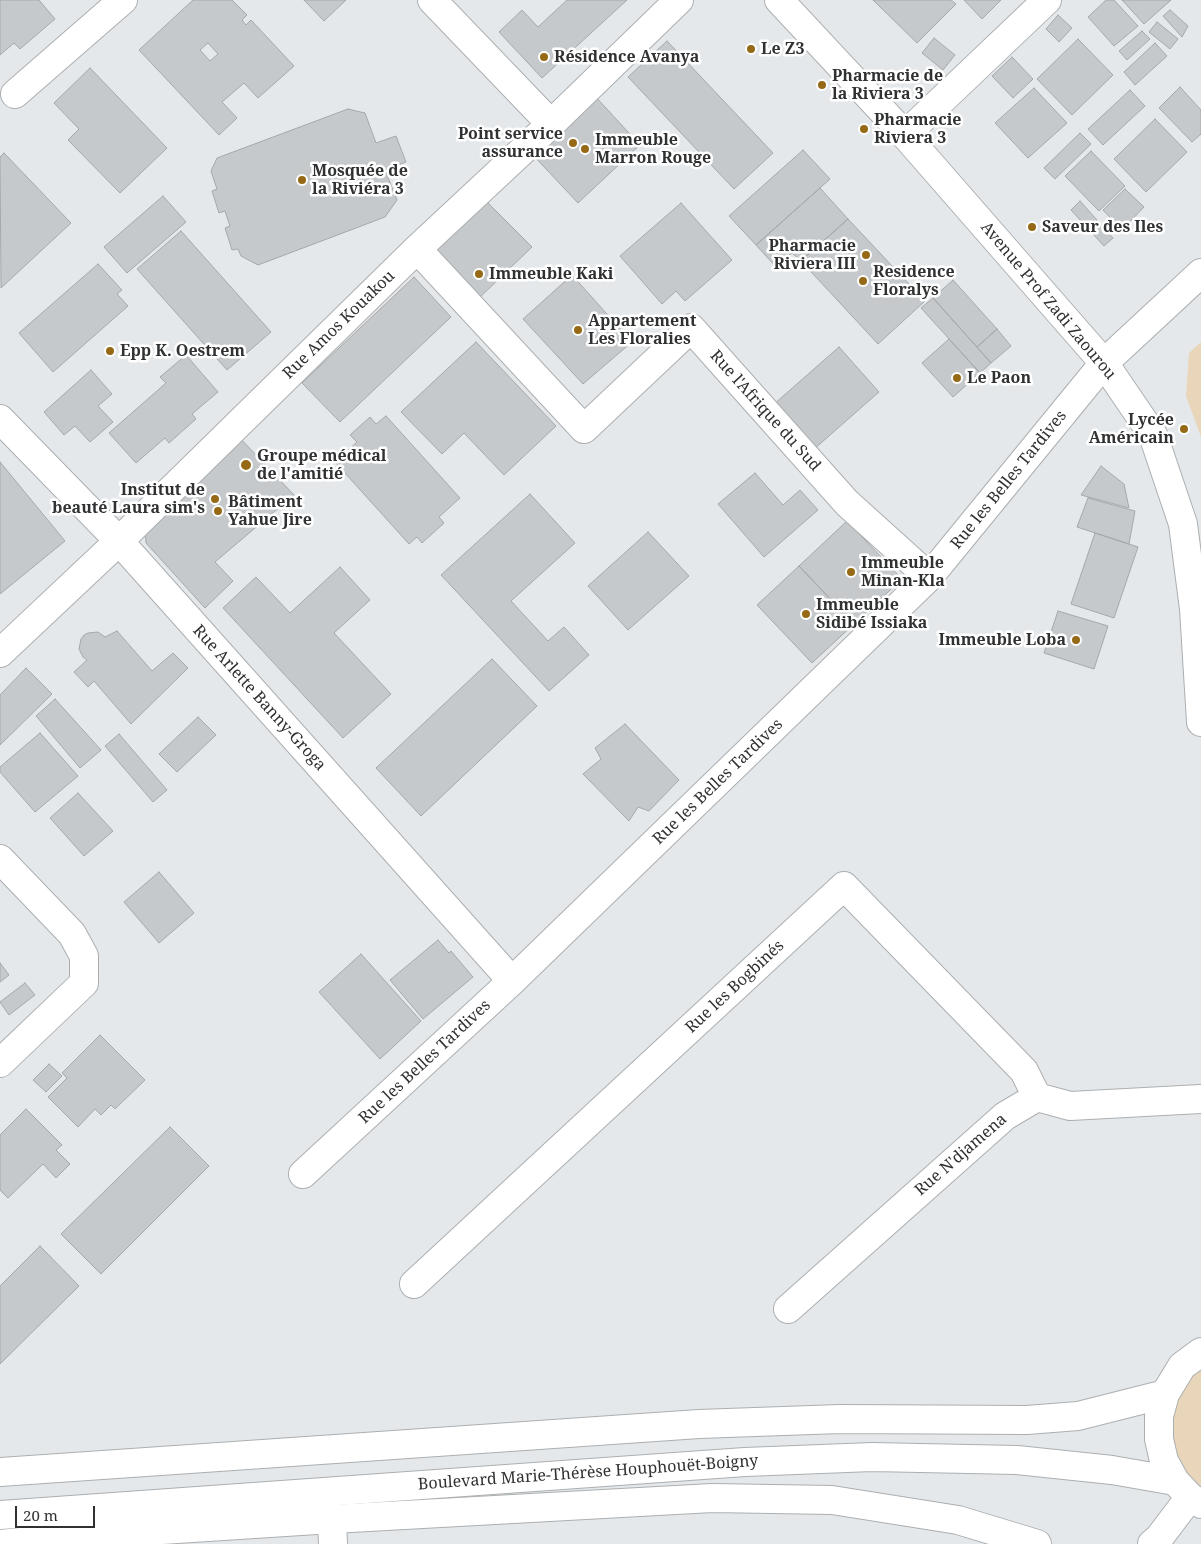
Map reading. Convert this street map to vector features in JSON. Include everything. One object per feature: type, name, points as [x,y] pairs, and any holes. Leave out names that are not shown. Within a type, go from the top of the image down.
[{"type":"street","points":[[15,94],[123,0]]},
{"type":"street","points":[[432,0],[552,124]]},
{"type":"street","name":"Rue Amos Kouakou","points":[[0,653],[119,541],[416,249],[552,124],[679,0]]},
{"type":"street","name":"Avenue Prof Zadi Zaourou","points":[[778,0],[905,135],[1104,363],[1153,435],[1183,524],[1194,609],[1201,722]]},
{"type":"street","points":[[905,135],[1047,0]]},
{"type":"street","name":"Rue l'Afrique du Sud","points":[[416,249],[584,429],[691,328],[847,503],[929,576]]},
{"type":"street","name":"Rue les Belles Tardives","points":[[303,1174],[512,981],[929,576],[1104,363],[1201,274]]},
{"type":"street","name":"Rue Arlette Banny-Groga","points":[[0,419],[119,541],[512,981]]},
{"type":"street","points":[[0,859],[72,934],[84,956],[84,983],[0,1063]]},
{"type":"street","name":"Rue les Bogbinés","points":[[414,1284],[844,886],[1024,1071],[1037,1097]]},
{"type":"street","points":[[1037,1097],[1070,1106],[1201,1099]]},
{"type":"street","name":"Rue N'djamena","points":[[788,1309],[1005,1116],[1037,1097]]},
{"type":"street","points":[[1152,1544],[1160,1538],[1193,1499],[1164,1461],[1159,1439],[1159,1416],[1165,1394],[1182,1366],[1201,1352]]},
{"type":"street","points":[[0,1472],[699,1424],[840,1419],[1027,1420],[1078,1416],[1165,1394]]},
{"type":"street","name":"Boulevard Marie-Thérèse Houphouët-Boigny","points":[[0,1515],[745,1462],[872,1457],[1017,1460],[1112,1470],[1193,1499]]},
{"type":"street","points":[[0,1544],[109,1533],[333,1531],[712,1498],[832,1500],[958,1520],[1036,1544]]},
{"type":"shaded area","points":[[1201,342],[1201,437],[1186,396],[1189,353]]},
{"type":"shaded area","points":[[1201,1369],[1201,1487],[1191,1480],[1178,1460],[1171,1438],[1172,1414],[1180,1392],[1194,1374]]},
{"type":"building","points":[[0,0],[39,0],[55,19],[20,49],[14,43],[0,55]]},
{"type":"building","points":[[193,0],[232,0],[247,15],[242,20],[246,25],[251,20],[294,66],[258,98],[244,83],[222,102],[237,118],[219,135],[139,50]],"holes":[[[208,43],[218,54],[210,61],[200,50]]]},
{"type":"building","points":[[304,0],[346,0],[324,21]]},
{"type":"building","name":"Résidence Avanya","points":[[567,0],[627,0],[542,78],[499,32],[522,10],[538,27]]},
{"type":"building","points":[[873,0],[951,0],[956,4],[917,43]]},
{"type":"building","points":[[964,0],[1001,0],[982,19]]},
{"type":"building","points":[[1106,0],[1114,0],[1138,26],[1114,46],[1088,17]]},
{"type":"building","points":[[1122,0],[1171,0],[1144,24]]},
{"type":"building","points":[[1170,10],[1188,26],[1182,37],[1163,16]]},
{"type":"building","points":[[1058,15],[1072,28],[1059,42],[1046,29]]},
{"type":"building","points":[[1157,22],[1178,39],[1170,49],[1149,32]]},
{"type":"building","points":[[1142,31],[1150,39],[1127,60],[1119,51]]},
{"type":"building","points":[[934,38],[955,55],[943,70],[922,53]]},
{"type":"building","points":[[1078,39],[1113,75],[1072,115],[1037,79]]},
{"type":"building","points":[[667,41],[773,153],[734,189],[628,77]]},
{"type":"building","points":[[1155,43],[1167,56],[1135,85],[1124,72]]},
{"type":"building","points":[[1012,57],[1033,79],[1013,98],[992,76]]},
{"type":"building","points":[[90,68],[167,148],[120,193],[68,140],[79,129],[54,103]]},
{"type":"building","points":[[1180,87],[1201,110],[1201,134],[1192,142],[1159,108]]},
{"type":"building","points":[[1034,88],[1067,123],[1028,158],[995,123]]},
{"type":"building","points":[[1130,90],[1145,106],[1103,145],[1088,129]]},
{"type":"building","name":"Immeuble Marron Rouge","points":[[594,95],[640,145],[578,203],[531,153]]},
{"type":"building","name":"Mosquée de la Riviéra 3","points":[[348,109],[365,113],[376,143],[396,136],[406,162],[385,170],[397,200],[385,217],[258,265],[241,256],[238,249],[232,250],[225,228],[230,226],[225,211],[219,213],[212,191],[217,189],[211,171],[217,158]]},
{"type":"building","points":[[1155,119],[1187,152],[1146,192],[1114,159]]},
{"type":"building","points":[[1080,133],[1091,144],[1055,179],[1044,168]]},
{"type":"building","points":[[803,150],[830,179],[756,245],[729,216]]},
{"type":"building","points":[[1091,151],[1125,186],[1099,211],[1065,176]]},
{"type":"building","points":[[4,153],[71,223],[1,288],[0,157]]},
{"type":"building","points":[[820,188],[848,219],[801,261],[792,253],[776,267],[756,245]]},
{"type":"building","points":[[1125,189],[1144,207],[1122,230],[1103,210]]},
{"type":"building","points":[[163,196],[186,222],[127,273],[104,247]]},
{"type":"building","name":"Immeuble Kaki","points":[[482,197],[532,247],[477,300],[430,247]]},
{"type":"building","points":[[1080,201],[1113,238],[1104,246],[1071,210]]},
{"type":"building","points":[[681,203],[732,260],[685,301],[676,291],[662,304],[620,256]]},
{"type":"building","name":"Residence Floralys","points":[[848,219],[925,301],[878,344],[801,261]]},
{"type":"building","points":[[181,231],[271,332],[227,370],[137,269]]},
{"type":"building","points":[[98,264],[122,290],[117,294],[128,306],[53,372],[19,333]]},
{"type":"building","name":"Appartement Les Floralies","points":[[572,275],[632,342],[583,384],[523,319]]},
{"type":"building","points":[[414,277],[451,317],[340,422],[302,383]]},
{"type":"building","points":[[953,280],[997,329],[977,347],[933,298]]},
{"type":"building","points":[[933,298],[991,363],[980,373],[921,308]]},
{"type":"building","points":[[997,329],[1011,346],[991,363],[977,347]]},
{"type":"building","points":[[949,339],[980,373],[953,397],[922,363]]},
{"type":"building","points":[[476,342],[556,426],[504,475],[464,433],[442,454],[401,412]]},
{"type":"building","points":[[839,347],[879,392],[813,450],[773,405]]},
{"type":"building","points":[[186,355],[218,392],[192,414],[196,419],[169,443],[165,438],[136,463],[109,433],[166,383],[160,377]]},
{"type":"building","points":[[91,370],[112,394],[98,406],[113,422],[90,442],[75,426],[64,435],[44,412]]},
{"type":"building","points":[[386,416],[460,498],[439,517],[444,523],[422,543],[417,537],[409,544],[335,462],[357,442],[350,435],[370,417],[376,424]]},
{"type":"building","name":"Bâtiment Yahue Jire","points":[[239,437],[294,495],[215,562],[233,581],[205,608],[146,543],[145,527]]},
{"type":"building","points":[[0,462],[65,541],[0,594]]},
{"type":"building","points":[[1101,466],[1124,484],[1129,508],[1081,495]]},
{"type":"building","points":[[755,473],[783,505],[800,490],[818,510],[764,557],[718,504]]},
{"type":"building","points":[[530,494],[575,543],[511,601],[548,641],[564,627],[589,655],[549,691],[441,575]]},
{"type":"building","points":[[1088,498],[1135,511],[1129,544],[1077,527]]},
{"type":"building","name":"Immeuble Minan-Kla","points":[[847,521],[902,579],[854,624],[799,566]]},
{"type":"building","points":[[648,532],[689,576],[628,630],[588,586]]},
{"type":"building","points":[[1095,533],[1138,547],[1114,618],[1071,604]]},
{"type":"building","name":"Immeuble Sidibé Issiaka","points":[[799,566],[854,624],[812,663],[757,605]]},
{"type":"building","points":[[340,567],[370,600],[334,633],[391,694],[343,738],[223,608],[256,577],[290,613]]},
{"type":"building","name":"Immeuble Loba","points":[[1058,611],[1108,626],[1094,669],[1044,653]]},
{"type":"building","points":[[117,631],[152,671],[173,653],[188,668],[131,724],[94,681],[88,687],[74,672],[87,660],[79,649],[84,635],[98,632],[105,637]]},
{"type":"building","points":[[492,659],[537,706],[421,816],[376,768]]},
{"type":"building","points":[[26,668],[52,694],[0,745],[0,695]]},
{"type":"building","points":[[55,699],[101,750],[80,768],[36,716]]},
{"type":"building","points":[[198,717],[216,735],[177,772],[159,754]]},
{"type":"building","points":[[625,724],[679,780],[649,811],[638,807],[629,821],[583,774],[601,759],[595,748]]},
{"type":"building","points":[[40,733],[78,776],[35,812],[0,772],[0,767]]},
{"type":"building","points":[[119,734],[167,790],[153,802],[105,746]]},
{"type":"building","points":[[78,793],[113,831],[84,856],[50,818]]},
{"type":"building","points":[[159,872],[194,913],[159,943],[124,902]]},
{"type":"building","points":[[438,940],[449,953],[451,951],[473,977],[423,1019],[390,980]]},
{"type":"building","points":[[361,954],[421,1021],[380,1059],[319,992]]},
{"type":"building","points":[[0,963],[9,975],[0,982]]},
{"type":"building","points":[[25,983],[35,995],[9,1015],[0,1002]]},
{"type":"building","points":[[100,1035],[145,1080],[115,1109],[111,1105],[101,1115],[95,1109],[78,1127],[48,1097],[67,1078],[62,1073]]},
{"type":"building","points":[[49,1064],[62,1076],[46,1092],[33,1080]]},
{"type":"building","points":[[26,1109],[62,1145],[56,1150],[70,1164],[56,1178],[43,1164],[8,1198],[0,1190],[0,1135]]},
{"type":"building","points":[[170,1127],[209,1166],[101,1274],[61,1234]]},
{"type":"building","points":[[40,1246],[79,1286],[0,1364],[0,1286]]},
{"type":"place","name":"Le Z3","points":[[751,49]]},
{"type":"place","name":"Résidence Avanya","points":[[544,57]]},
{"type":"place","name":"Pharmacie de la Riviera 3","points":[[822,85]]},
{"type":"place","name":"Pharmacie Riviera 3","points":[[864,129]]},
{"type":"place","name":"Point service assurance","points":[[573,143]]},
{"type":"place","name":"Immeuble Marron Rouge","points":[[585,149]]},
{"type":"place","name":"Mosquée de la Riviéra 3","points":[[302,180]]},
{"type":"place","name":"Saveur des Iles","points":[[1032,227]]},
{"type":"place","name":"Pharmacie Riviera III","points":[[866,255]]},
{"type":"place","name":"Immeuble Kaki","points":[[479,274]]},
{"type":"place","name":"Residence Floralys","points":[[863,281]]},
{"type":"place","name":"Appartement Les Floralies","points":[[578,330]]},
{"type":"place","name":"Epp K. Oestrem","points":[[110,351]]},
{"type":"place","name":"Le Paon","points":[[957,378]]},
{"type":"place","name":"Lycée Américain","points":[[1184,429]]},
{"type":"place","name":"Groupe médical de l'amitié","points":[[246,465]]},
{"type":"place","name":"Institut de beauté Laura sim's","points":[[215,499]]},
{"type":"place","name":"Bâtiment Yahue Jire","points":[[218,511]]},
{"type":"place","name":"Immeuble Minan-Kla","points":[[851,572]]},
{"type":"place","name":"Immeuble Sidibé Issiaka","points":[[806,614]]},
{"type":"place","name":"Immeuble Loba","points":[[1076,640]]}]
